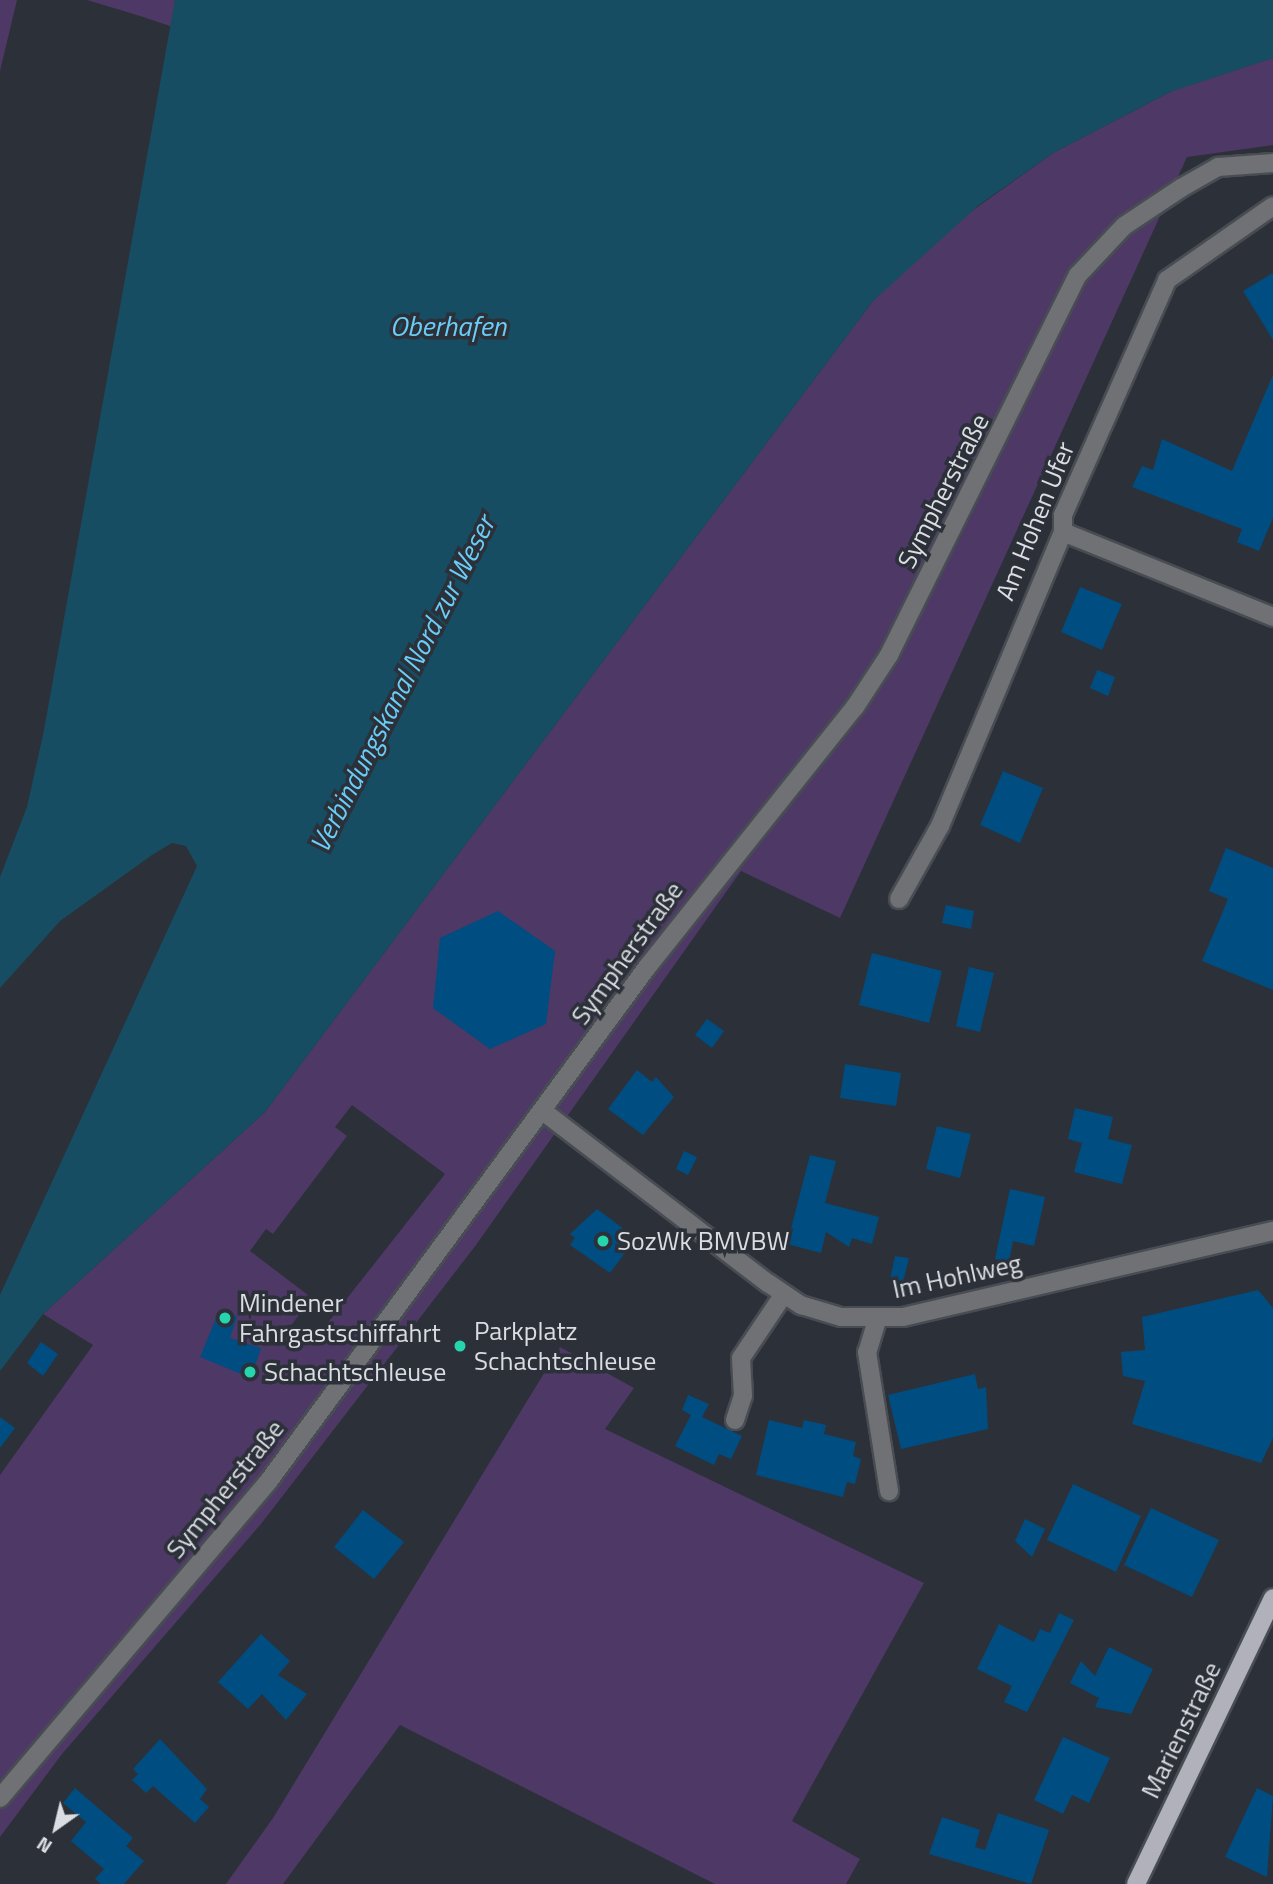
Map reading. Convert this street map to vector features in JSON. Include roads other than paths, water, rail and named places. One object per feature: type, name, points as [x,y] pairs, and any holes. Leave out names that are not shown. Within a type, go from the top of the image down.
[{"type":"main road","name":"Marienstraße","points":[[1136,1884],[1273,1598]]},
{"type":"street","name":"Sympherstraße","points":[[0,1798],[268,1482],[889,656],[1078,275],[1125,226],[1181,188],[1218,167],[1273,163]]},
{"type":"street","name":"Am Hohen Ufer","points":[[899,899],[940,827],[1063,531],[1063,515],[1167,280],[1273,206]]},
{"type":"street","points":[[1063,531],[1273,617]]},
{"type":"street","name":"Im Hohlweg","points":[[544,1112],[784,1294],[841,1317],[903,1317],[1273,1231]]},
{"type":"street","points":[[736,1420],[743,1396],[741,1359],[784,1294]]},
{"type":"street","points":[[878,1317],[867,1352],[889,1491]]},
{"type":"water","name":"Oberhafen","points":[[175,0],[1273,0],[1273,58],[1170,92],[1053,153],[979,205],[873,301],[265,1112],[43,1314],[0,1371],[0,1295],[197,866],[186,846],[172,843],[152,855],[60,921],[0,988],[0,877],[27,807],[44,730]]},
{"type":"place","name":"SozWk BMVBW","points":[[603,1241]]},
{"type":"place","name":"Mindener Fahrgastschiffahrt","points":[[225,1318]]},
{"type":"place","name":"Parkplatz Schachtschleuse","points":[[460,1346]]},
{"type":"place","name":"Schachtschleuse","points":[[250,1372]]},
{"type":"water label","name":"Verbindungskanal Nord zur Weser","points":[[402,684]]}]
